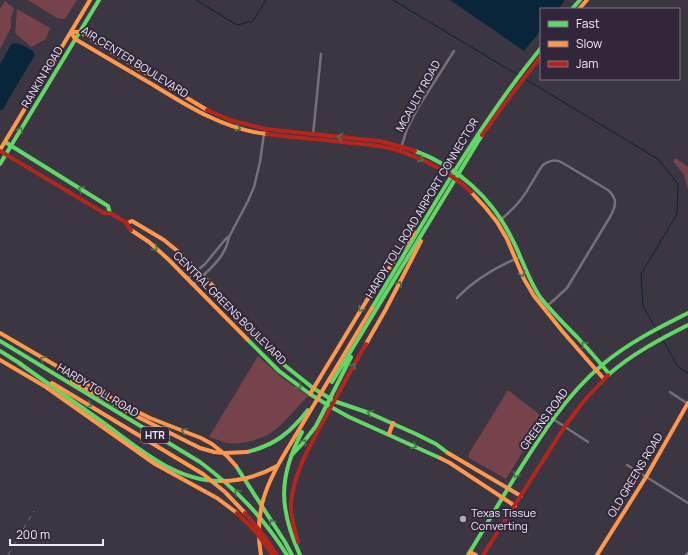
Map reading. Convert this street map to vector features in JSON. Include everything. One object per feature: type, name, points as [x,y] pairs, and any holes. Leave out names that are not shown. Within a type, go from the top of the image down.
[{"type":"main road","name":"RANKIN ROAD","points":[[0,151],[90,0]]},
{"type":"main road","name":"RANKIN ROAD","points":[[0,164],[99,0]]},
{"type":"main road","points":[[573,8],[580,0]]},
{"type":"main road","points":[[580,8],[587,0]]},
{"type":"main road","name":"AIR CENTER BOULEVARD","points":[[604,378],[563,332],[546,307],[534,286],[510,236],[483,196],[450,169],[432,158],[379,141],[265,129],[241,123],[216,114],[80,32],[71,32],[75,39],[178,99],[214,119],[238,128],[264,134],[400,148],[447,173],[472,192],[499,220],[524,279],[534,296],[546,307],[595,356],[609,374]]},
{"type":"main road","name":"HARDY TOLL ROAD AIRPORT CONNECTOR","points":[[309,414],[327,384],[335,378],[381,302],[441,197],[444,189],[486,120],[513,82],[540,49]]},
{"type":"main road","name":"HARDY TOLL ROAD AIRPORT CONNECTOR","points":[[335,378],[441,197],[449,191],[484,132],[518,84],[540,57]]},
{"type":"main road","points":[[128,70],[132,64]]},
{"type":"main road","points":[[178,99],[181,94]]},
{"type":"main road","points":[[214,119],[216,114]]},
{"type":"main road","name":"CENTRAL GREENS BOULEVARD","points":[[5,142],[108,206],[110,213]]},
{"type":"main road","name":"CENTRAL GREENS BOULEVARD","points":[[0,151],[104,213],[110,213],[127,222],[132,221],[164,240],[181,254],[220,294],[239,321],[284,365],[313,388],[334,401],[393,423],[436,444],[454,457],[521,496]]},
{"type":"main road","points":[[48,179],[52,172]]},
{"type":"main road","points":[[310,394],[367,300],[441,197]]},
{"type":"main road","points":[[300,555],[292,513],[293,490],[299,470],[356,360],[386,309],[435,217],[441,197]]},
{"type":"main road","name":"CENTRAL GREENS BOULEVARD","points":[[127,222],[129,228],[154,246],[188,278],[279,371],[310,394],[350,417],[450,463],[514,506]]},
{"type":"main road","name":"GREENS ROAD","points":[[469,553],[543,433],[569,398],[602,365],[652,331],[688,313]]},
{"type":"main road","name":"GREENS ROAD","points":[[484,555],[563,426],[584,400],[604,378],[638,352],[688,325]]},
{"type":"main road","points":[[0,333],[120,403],[150,418],[201,438],[218,449],[237,467],[281,535],[292,555]]},
{"type":"main road","name":"HARDY TOLL ROAD","points":[[0,341],[212,470],[237,491],[257,512],[287,555]]},
{"type":"main road","name":"HARDY TOLL ROAD","points":[[0,351],[203,474],[224,490],[243,509],[256,524],[277,555]]},
{"type":"main road","points":[[0,360],[46,387],[155,464],[227,505],[248,523],[273,555]]},
{"type":"main road","points":[[19,363],[167,466],[193,478],[210,481],[248,478],[262,474],[274,468],[293,454],[316,426],[335,378]]},
{"type":"main road","points":[[279,371],[284,365]]},
{"type":"main road","points":[[47,370],[77,384],[120,409],[199,448],[216,452],[227,453],[256,450],[285,435],[309,414]]},
{"type":"main road","points":[[261,555],[258,539],[260,508],[268,484],[309,414],[335,378]]},
{"type":"main road","name":"OLD GREENS ROAD","points":[[597,555],[646,477],[688,404]]},
{"type":"main road","points":[[300,555],[290,530],[286,513],[284,480],[287,464],[309,414]]},
{"type":"main road","points":[[389,434],[393,423]]},
{"type":"main road","points":[[450,463],[454,457]]},
{"type":"main road","points":[[469,553],[476,555]]},
{"type":"street","name":"MCAULTY ROAD","points":[[400,148],[411,121],[454,51]]},
{"type":"street","points":[[313,140],[321,54]]},
{"type":"street","points":[[194,284],[220,257],[228,244],[229,237],[248,201],[254,187],[259,168],[265,129]]},
{"type":"street","points":[[352,138],[353,144]]},
{"type":"street","points":[[499,220],[517,206],[542,167],[551,161],[558,161],[608,190],[612,194],[615,202],[614,209],[610,217],[567,288],[546,307]]},
{"type":"street","points":[[447,173],[450,169]]},
{"type":"street","points":[[188,278],[205,264],[229,237]]},
{"type":"street","points":[[456,298],[481,277],[520,257]]},
{"type":"street","points":[[670,392],[688,404]]},
{"type":"street","points":[[553,419],[588,442]]},
{"type":"street","points":[[627,466],[688,503]]},
{"type":"shaded area","points":[[28,0],[77,0],[65,19],[57,18]]},
{"type":"shaded area","points":[[5,1],[14,8],[11,18],[11,28],[0,49],[0,9]]},
{"type":"shaded area","points":[[17,9],[50,28],[46,39],[31,47],[15,33]]},
{"type":"shaded area","points":[[676,158],[688,167],[688,190],[684,175],[673,161]]},
{"type":"shaded area","points":[[258,356],[281,377],[308,396],[275,430],[259,439],[245,442],[227,443],[209,437]]},
{"type":"shaded area","points":[[508,390],[544,418],[506,479],[469,458],[468,455]]},
{"type":"water","points":[[450,0],[565,0],[559,8],[540,8],[540,31],[524,51]]},
{"type":"water","points":[[15,43],[33,51],[35,55],[4,108],[0,110],[0,64],[11,45]]},
{"type":"waterway","points":[[196,0],[237,25],[253,21],[266,0]]},
{"type":"waterway","points":[[393,0],[518,75]]},
{"type":"waterway","points":[[525,79],[658,159],[678,184],[677,214],[641,274],[643,306],[656,329]]},
{"type":"waterway","points":[[658,331],[661,337]]},
{"type":"waterway","points":[[663,340],[678,367],[688,373]]},
{"type":"railway","points":[[8,555],[34,511]]},
{"type":"traffic: fast","points":[[0,164],[99,0]]},
{"type":"traffic: fast","points":[[573,8],[580,0]]},
{"type":"traffic: fast","points":[[372,308],[473,142],[517,78],[540,49]]},
{"type":"traffic: fast","points":[[332,382],[482,135]]},
{"type":"traffic: fast","points":[[5,142],[108,206],[110,213]]},
{"type":"traffic: fast","points":[[415,151],[445,165],[459,175],[495,210],[516,246],[532,283],[540,297],[609,374]]},
{"type":"traffic: fast","points":[[468,555],[534,447],[565,403],[589,377],[612,357],[654,330],[688,313]]},
{"type":"traffic: fast","points":[[608,375],[646,347],[688,325]]},
{"type":"traffic: fast","points":[[247,339],[279,371],[310,394],[331,407],[349,417],[440,458]]},
{"type":"traffic: fast","points":[[0,341],[200,462],[248,504],[278,541],[287,555]]},
{"type":"traffic: fast","points":[[0,351],[21,364]]},
{"type":"traffic: fast","points":[[291,456],[316,426],[351,357]]},
{"type":"traffic: fast","points":[[19,363],[157,461],[188,476],[204,480],[221,481]]},
{"type":"traffic: fast","points":[[283,364],[313,388],[334,401],[369,413],[416,434],[436,444],[448,453]]},
{"type":"traffic: fast","points":[[247,452],[274,442],[288,432],[308,410]]},
{"type":"traffic: fast","points":[[300,555],[288,523],[284,493],[285,479],[289,464],[294,448],[302,432]]},
{"type":"traffic: fast","points":[[236,466],[292,555]]},
{"type":"traffic: slow","points":[[0,150],[90,0]]},
{"type":"traffic: slow","points":[[580,8],[587,0]]},
{"type":"traffic: slow","points":[[71,32],[80,32],[207,110]]},
{"type":"traffic: slow","points":[[71,32],[75,39],[181,102],[223,123],[252,132],[267,134]]},
{"type":"traffic: slow","points":[[471,192],[497,222],[507,239],[524,279],[534,296],[604,379]]},
{"type":"traffic: slow","points":[[127,223],[132,221],[164,240],[181,254],[220,293],[236,318],[283,364]]},
{"type":"traffic: slow","points":[[131,230],[149,242],[168,259],[247,339]]},
{"type":"traffic: slow","points":[[310,394],[367,300],[414,232]]},
{"type":"traffic: slow","points":[[366,344],[421,241]]},
{"type":"traffic: slow","points":[[261,555],[259,523],[262,504],[273,474],[372,308]]},
{"type":"traffic: slow","points":[[0,333],[120,403],[150,418],[201,438],[212,444],[227,456],[236,466]]},
{"type":"traffic: slow","points":[[0,360],[46,387],[155,464],[217,498],[237,513]]},
{"type":"traffic: slow","points":[[72,381],[128,412],[200,448],[225,453],[247,452]]},
{"type":"traffic: slow","points":[[52,383],[203,474],[225,492],[245,513]]},
{"type":"traffic: slow","points":[[597,555],[646,477],[688,403]]},
{"type":"traffic: slow","points":[[389,434],[393,423]]},
{"type":"traffic: slow","points":[[448,453],[521,496]]},
{"type":"traffic: slow","points":[[440,458],[515,506]]},
{"type":"traffic: slow","points":[[221,481],[250,477],[264,473],[277,466]]},
{"type":"traffic: slow","points":[[470,552],[476,555]]},
{"type":"traffic: jam","points":[[482,135],[540,57]]},
{"type":"traffic: jam","points":[[207,110],[230,120],[265,129],[379,141],[415,151]]},
{"type":"traffic: jam","points":[[267,134],[373,145],[403,152],[452,176],[471,192]]},
{"type":"traffic: jam","points":[[0,151],[104,213],[110,213],[127,223],[131,230]]},
{"type":"traffic: jam","points":[[298,542],[291,513],[291,503],[299,469],[366,344]]},
{"type":"traffic: jam","points":[[483,555],[565,426],[583,402],[608,375]]},
{"type":"traffic: jam","points":[[237,513],[255,531],[273,555]]},
{"type":"traffic: jam","points":[[245,513],[261,532],[277,555]]},
{"type":"place","name":"Texas Tissue Converting","points":[[463,519]]}]
